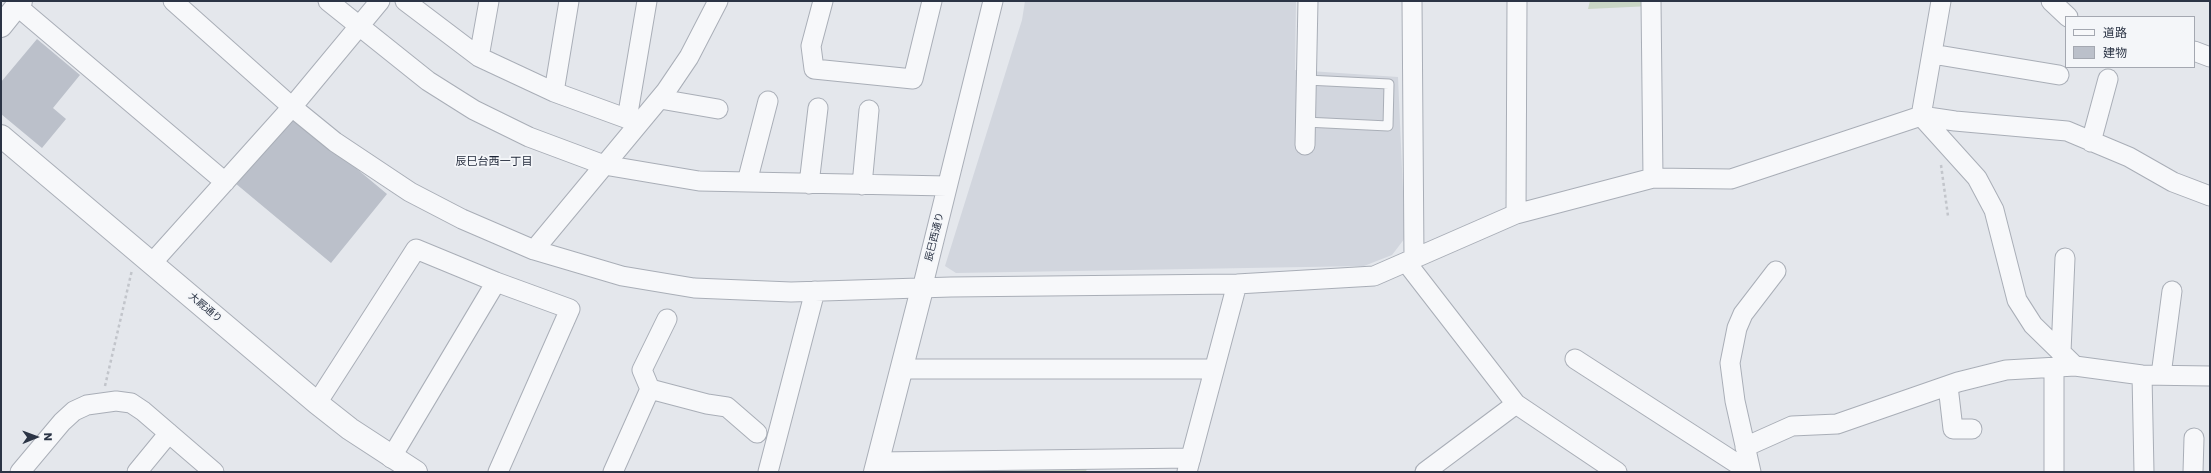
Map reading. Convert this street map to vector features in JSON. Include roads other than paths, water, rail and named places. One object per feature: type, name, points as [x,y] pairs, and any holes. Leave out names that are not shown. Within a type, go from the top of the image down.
[{"type":"street","points":[[173,1],[292,107],[335,142],[371,168],[410,192],[462,220],[534,250],[622,276],[694,288],[726,291],[815,291],[951,287],[1237,284],[1374,276],[1516,214],[1653,178],[1731,179],[1921,116],[1955,121],[2067,131],[2129,157],[2173,182],[2210,196]]},
{"type":"street","points":[[328,1],[428,81],[474,110],[528,137],[604,165],[699,181],[947,186]]},
{"type":"street","points":[[144,257],[224,182],[292,107],[380,1]]},
{"type":"street","points":[[405,1],[479,57],[554,92],[633,121]]},
{"type":"street","points":[[479,57],[489,1]]},
{"type":"street","points":[[554,92],[569,1]]},
{"type":"street","points":[[633,121],[647,1]]},
{"type":"street","points":[[534,250],[604,165],[633,121],[660,98],[689,57],[718,1]]},
{"type":"street","points":[[823,1],[811,46],[814,69],[913,79],[932,1]]},
{"type":"street","name":"辰巳西通り","points":[[876,467],[922,289],[993,1]]},
{"type":"street","points":[[1305,145],[1308,1]]},
{"type":"street","points":[[1412,1],[1410,260],[1516,404],[1617,472]]},
{"type":"street","points":[[1516,214],[1517,1]]},
{"type":"street","points":[[1651,1],[1653,178]]},
{"type":"street","points":[[1921,116],[1941,1]]},
{"type":"street","points":[[2051,1],[2067,16]]},
{"type":"street","points":[[1,26],[19,4],[224,182]]},
{"type":"street","points":[[2195,51],[2210,57]]},
{"type":"street","points":[[1932,54],[2060,75]]},
{"type":"street","points":[[2091,142],[2108,79]]},
{"type":"street","points":[[660,98],[718,109]]},
{"type":"street","points":[[747,182],[768,101]]},
{"type":"street","points":[[809,184],[818,108]]},
{"type":"street","points":[[862,185],[869,110]]},
{"type":"street","points":[[1921,116],[1977,178],[1994,210],[2017,300],[2057,360]]},
{"type":"street","name":"大厩通り","points":[[1,136],[317,403],[391,458],[416,472]]},
{"type":"street","points":[[317,403],[416,249],[496,282],[570,308],[498,472]]},
{"type":"street","points":[[2054,472],[2057,360],[2065,258]]},
{"type":"street","points":[[1751,472],[1735,401],[1730,364],[1737,328],[1743,314],[1776,271]]},
{"type":"street","points":[[391,458],[496,282]]},
{"type":"street","points":[[876,467],[1189,465],[1237,284]]},
{"type":"street","points":[[768,472],[815,291]]},
{"type":"street","points":[[2161,375],[2172,291]]},
{"type":"street","points":[[613,472],[650,389],[642,370],[667,319]]},
{"type":"street","points":[[1575,359],[1751,472]]},
{"type":"street","points":[[1745,447],[1792,426],[1837,424],[1948,386],[2006,370],[2057,360],[2075,366],[2142,375],[2210,376]]},
{"type":"street","points":[[901,369],[1214,369]]},
{"type":"street","points":[[2142,375],[2144,472]]},
{"type":"street","points":[[1948,386],[1953,429],[1972,429]]},
{"type":"street","points":[[650,389],[707,404],[727,407],[757,433]]},
{"type":"street","points":[[20,472],[74,411],[87,405],[102,402],[131,403],[169,433],[214,472]]},
{"type":"street","points":[[1425,472],[1516,404]]},
{"type":"street","points":[[137,472],[169,433]]},
{"type":"street","points":[[2193,472],[2194,438]]},
{"type":"lane","points":[[1305,122],[1388,126],[1390,84],[1306,80]]},
{"type":"district","name":"辰巳台西一丁目","points":[[494,162]]}]
